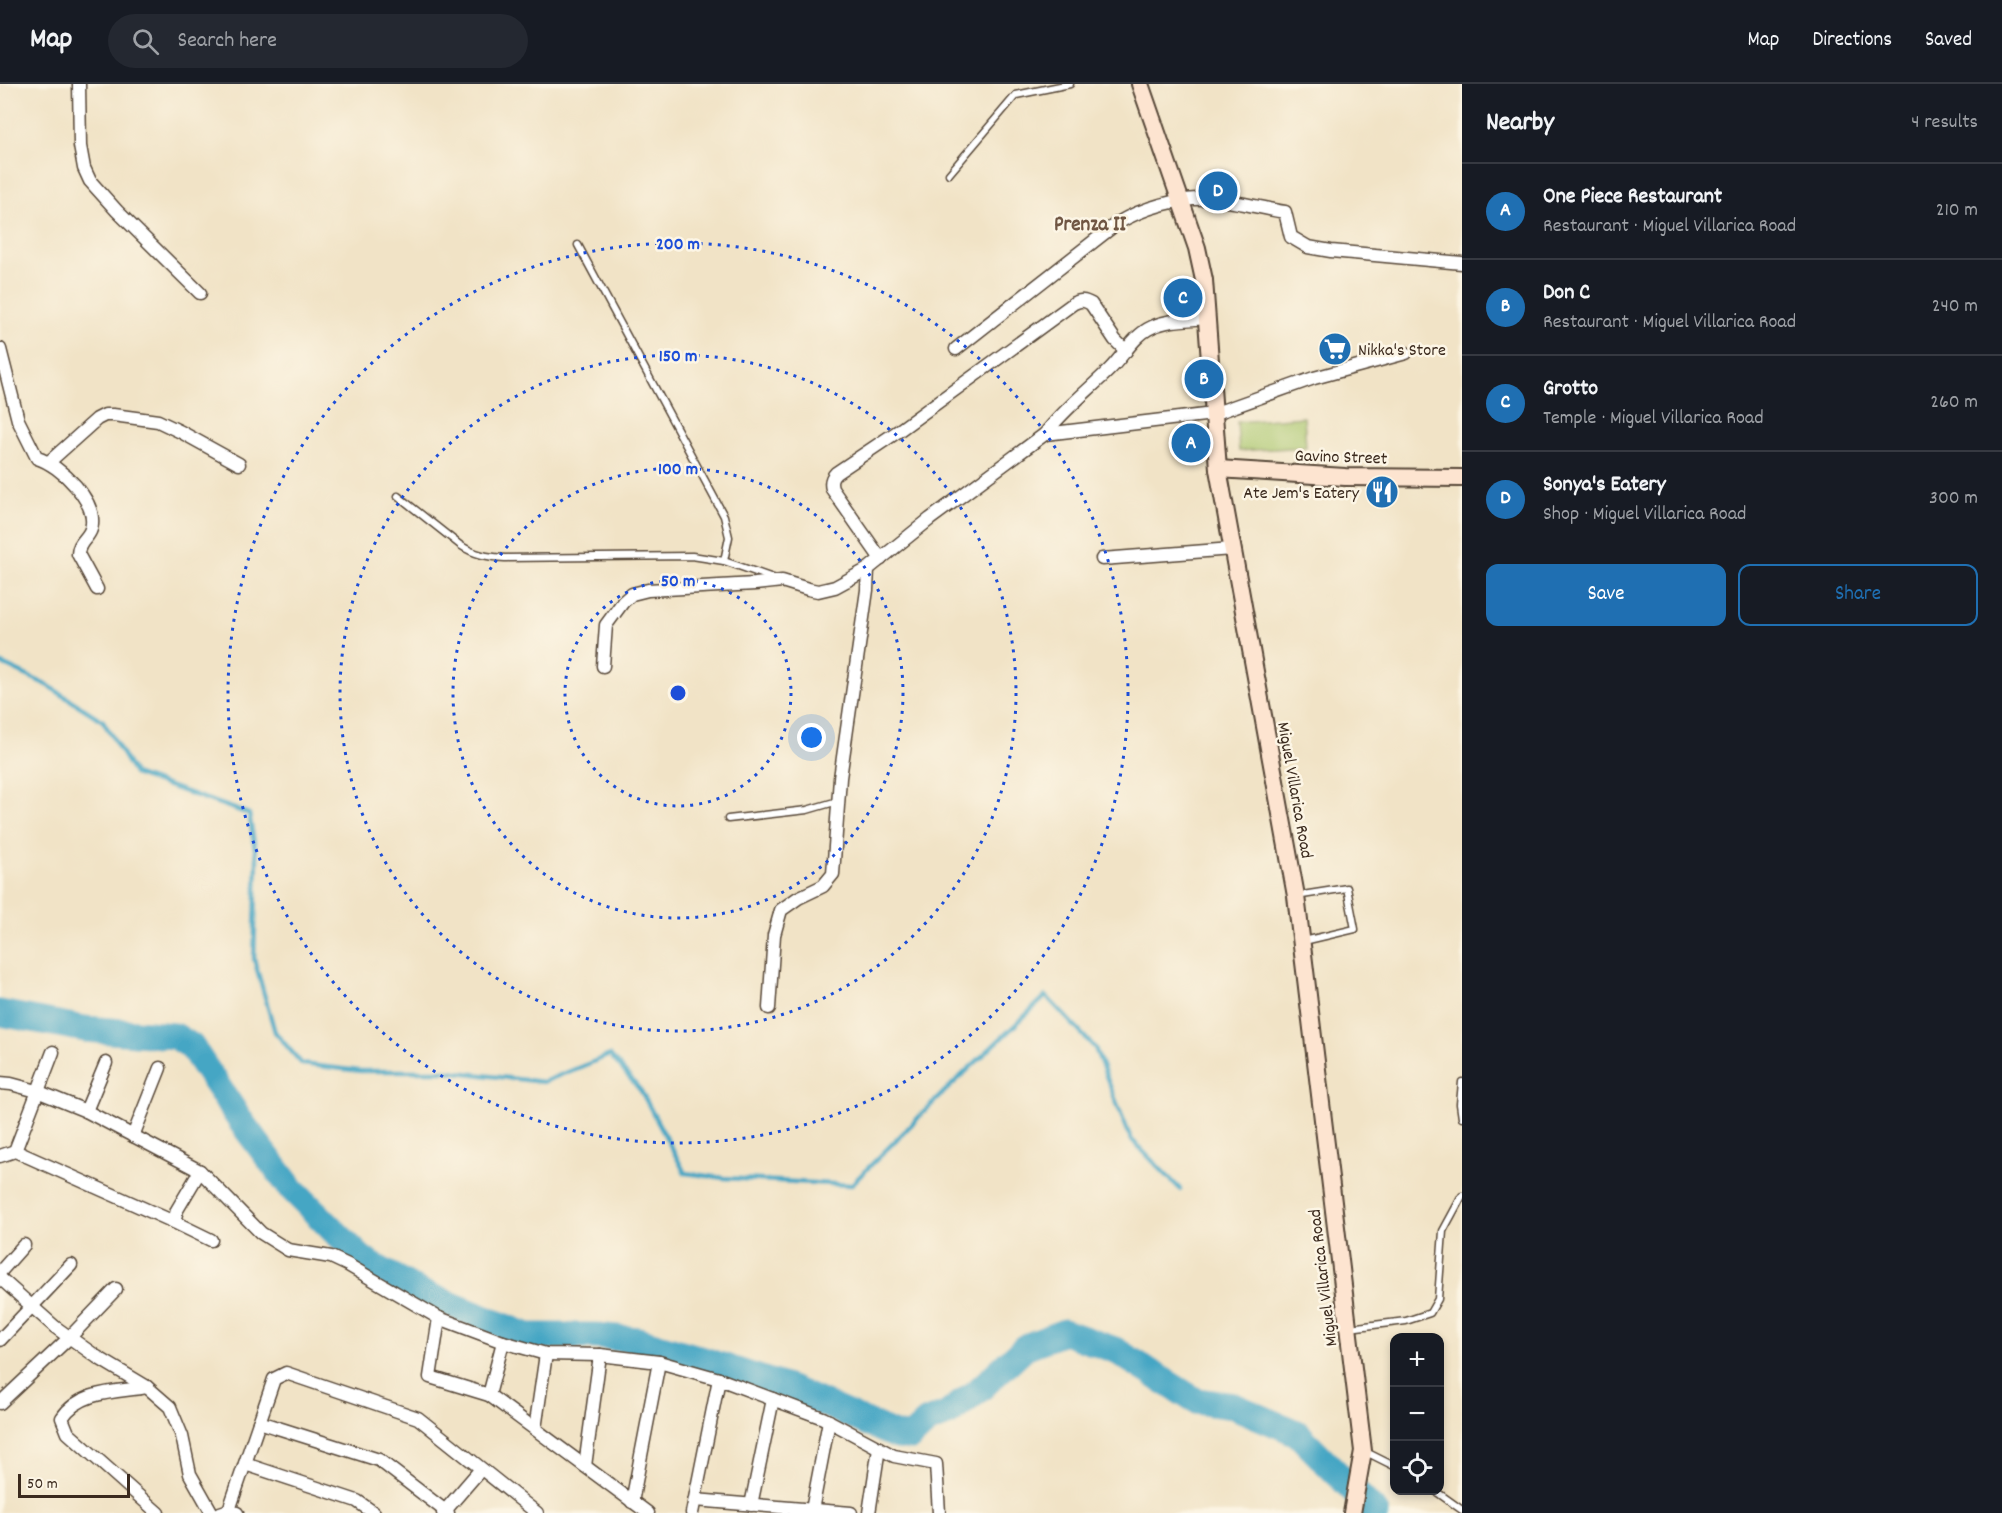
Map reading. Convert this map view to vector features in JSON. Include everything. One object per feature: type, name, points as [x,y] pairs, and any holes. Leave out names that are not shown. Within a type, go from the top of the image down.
[{"type":"main road","name":"Miguel Villarica Road","points":[[1140,84],[1197,248],[1207,318],[1218,469],[1296,896],[1363,1451],[1352,1513]]},
{"type":"main road","name":"Gavino Street","points":[[1218,469],[1344,477],[1462,478]]},
{"type":"street","points":[[79,84],[80,146],[84,168],[90,181],[200,293]]},
{"type":"street","points":[[956,349],[1128,216],[1180,200],[1209,199],[1286,212],[1291,237],[1308,247],[1462,263]]},
{"type":"street","points":[[881,559],[832,489],[830,484],[836,473],[897,432],[1080,300],[1091,304],[1115,340],[1126,351]]},
{"type":"street","points":[[603,666],[606,625],[632,594],[648,590],[755,584],[782,580],[808,589],[826,590],[850,580],[868,569],[930,519],[1045,434],[1057,419],[1113,367],[1138,336],[1153,327],[1168,322],[1207,318]]},
{"type":"street","points":[[0,349],[18,420],[37,458],[49,462],[65,474],[89,506],[92,515],[91,529],[78,548],[78,554],[97,589]]},
{"type":"street","points":[[1045,434],[1213,414],[1314,378],[1406,353]]},
{"type":"street","points":[[49,462],[97,419],[105,415],[113,415],[158,422],[239,464]]},
{"type":"street","points":[[1102,559],[1232,549]]},
{"type":"street","points":[[769,1008],[774,935],[781,910],[798,898],[824,886],[833,874],[838,801],[868,569]]},
{"type":"street","points":[[15,1151],[54,1052]]},
{"type":"street","points":[[86,1111],[106,1063]]},
{"type":"street","points":[[133,1136],[160,1068]]},
{"type":"street","points":[[0,1083],[11,1083],[37,1091],[86,1111],[200,1171],[261,1233],[288,1250],[331,1257],[439,1318],[503,1342],[546,1354],[600,1354],[659,1362],[719,1379],[829,1421],[894,1456],[936,1464],[939,1513]]},
{"type":"street","points":[[0,1156],[15,1151],[174,1221],[211,1240]]},
{"type":"street","points":[[174,1221],[177,1210],[200,1171]]},
{"type":"street","points":[[0,1272],[24,1245]]},
{"type":"street","points":[[0,1340],[71,1264]]},
{"type":"street","points":[[0,1278],[54,1327],[97,1358],[147,1387],[170,1407],[183,1436],[190,1474],[212,1513]]},
{"type":"street","points":[[0,1403],[69,1338],[116,1289]]},
{"type":"street","points":[[439,1318],[430,1377],[489,1395],[648,1513]]},
{"type":"street","points":[[489,1395],[503,1342]]},
{"type":"street","points":[[535,1430],[546,1354]]},
{"type":"street","points":[[585,1466],[600,1354]]},
{"type":"street","points":[[632,1502],[659,1362]]},
{"type":"street","points":[[229,1512],[274,1379],[286,1373],[418,1418],[537,1513]]},
{"type":"street","points":[[692,1513],[719,1379]]},
{"type":"street","points":[[147,1387],[85,1397],[69,1408],[62,1418],[68,1433],[158,1513]]},
{"type":"street","points":[[751,1504],[773,1400]]},
{"type":"street","points":[[812,1510],[829,1421]]},
{"type":"street","points":[[259,1422],[379,1460],[445,1512],[481,1469]]},
{"type":"street","points":[[869,1513],[879,1448]]},
{"type":"street","points":[[245,1464],[357,1501],[374,1513]]},
{"type":"street","points":[[695,1500],[851,1513]]},
{"type":"lane","points":[[949,174],[1016,95],[1070,84]]},
{"type":"lane","points":[[578,245],[724,516],[729,537],[724,561]]},
{"type":"lane","points":[[398,496],[460,545],[480,555],[505,558],[692,556],[724,561],[782,580]]},
{"type":"lane","points":[[728,819],[807,810],[838,801]]},
{"type":"lane","points":[[1296,896],[1347,888],[1355,929],[1301,942]]},
{"type":"lane","points":[[1462,1082],[1460,1104],[1462,1118]]},
{"type":"lane","points":[[1347,1329],[1406,1321],[1430,1313],[1438,1299],[1443,1231],[1462,1196]]},
{"type":"lane","points":[[1363,1451],[1390,1464]]},
{"type":"lane","points":[[1440,1495],[1462,1510]]},
{"type":"green space","points":[[1304,417],[1306,447],[1239,451],[1237,422]]},
{"type":"waterway","points":[[0,663],[47,685],[103,721],[134,774],[249,814],[257,860],[254,959],[275,1032],[302,1064],[360,1071],[448,1071],[543,1082],[610,1055],[641,1091],[685,1173],[724,1178],[851,1185],[943,1093],[1046,996],[1095,1048],[1131,1139],[1180,1189]]},
{"type":"waterway","points":[[0,1013],[85,1029],[175,1036],[191,1046],[242,1123],[290,1187],[363,1260],[420,1292],[528,1336],[596,1336],[638,1340],[791,1389],[897,1436],[911,1437],[927,1422],[948,1414],[980,1389],[1025,1347],[1064,1332],[1115,1350],[1196,1401],[1234,1406],[1297,1433],[1376,1513]]},
{"type":"place","name":"Sonya's Eatery","points":[[1218,191]]},
{"type":"place","name":"Grotto","points":[[1183,298]]},
{"type":"place","name":"Nikka's Store","points":[[1335,349]]},
{"type":"place","name":"Don C","points":[[1204,379]]},
{"type":"place","name":"One Piece Restaurant","points":[[1191,443]]},
{"type":"place","name":"Ate Jem's Eatery","points":[[1382,492]]},
{"type":"district","name":"Prenza II","points":[[1090,223]]}]
